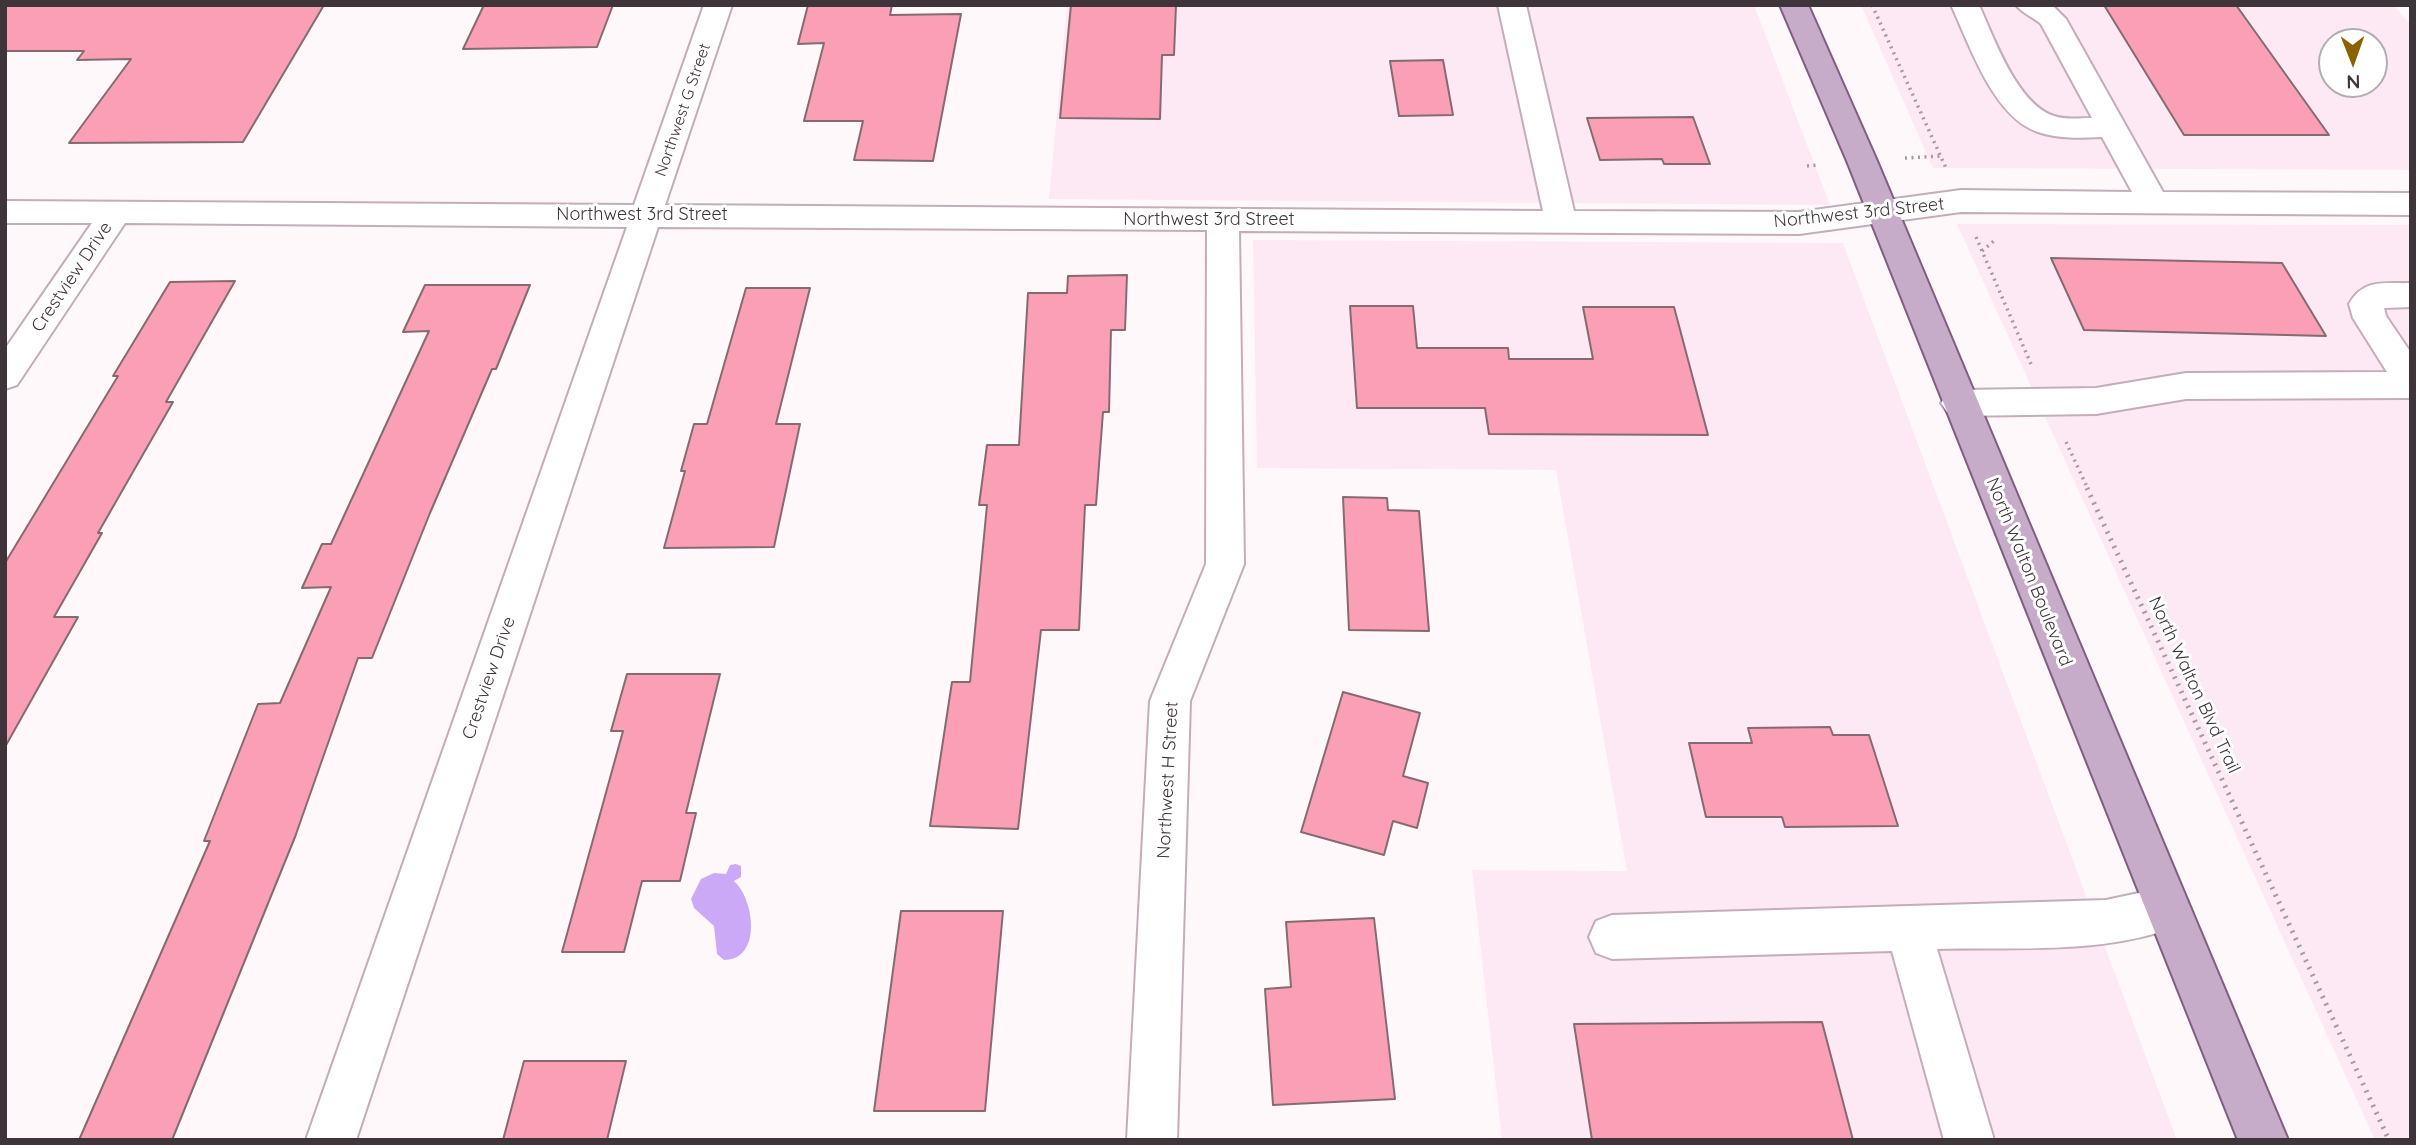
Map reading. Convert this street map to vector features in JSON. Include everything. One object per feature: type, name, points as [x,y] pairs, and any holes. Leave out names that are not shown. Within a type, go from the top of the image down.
[{"type":"main road","name":"North Walton Boulevard","points":[[1794,5],[2263,1140]]},
{"type":"street","name":"Northwest G Street","points":[[648,215],[718,5]]},
{"type":"street","points":[[1512,5],[1561,222]]},
{"type":"street","points":[[1965,5],[2013,100],[2027,114],[2045,124],[2112,127]]},
{"type":"street","points":[[2030,5],[2039,8],[2052,19],[2154,202]]},
{"type":"street","name":"Northwest 3rd Street","points":[[5,212],[1799,223],[1961,201],[2411,204]]},
{"type":"street","name":"Crestview Drive","points":[[5,376],[116,213]]},
{"type":"street","name":"Crestview Drive","points":[[331,1140],[648,215]]},
{"type":"street","name":"Northwest H Street","points":[[1152,1140],[1170,701],[1225,564],[1223,220]]},
{"type":"street","points":[[2411,295],[2372,296],[2366,304],[2370,318],[2411,383]]},
{"type":"street","points":[[1959,402],[2096,401],[2186,386],[2411,383]]},
{"type":"street","points":[[1612,937],[2106,922],[2167,909]]},
{"type":"street","points":[[1908,927],[1969,1140]]},
{"type":"path","points":[[1872,5],[1946,166]]},
{"type":"path","points":[[1928,157],[1942,156]]},
{"type":"path","name":"North Walton Blvd Trail","points":[[1977,240],[2048,402],[2389,1140]]},
{"type":"shaded area","points":[[1067,5],[1754,5],[1830,205],[1049,199]]},
{"type":"shaded area","points":[[1861,5],[2393,5],[2411,25],[2411,170],[1933,168]]},
{"type":"shaded area","points":[[1957,224],[2411,225],[2411,1140],[2375,1140]]},
{"type":"shaded area","points":[[1253,240],[1843,243],[2177,1140],[1502,1140],[1472,870],[1627,871],[1556,470],[1257,468]]},
{"type":"shaded area","points":[[730,865],[741,866],[741,877],[734,881],[747,901],[751,928],[745,950],[736,957],[724,960],[717,954],[714,926],[694,908],[691,899],[701,879],[714,873],[726,874]]},
{"type":"building","points":[[5,5],[324,5],[243,142],[69,143],[131,59],[77,60],[84,51],[5,51]]},
{"type":"building","points":[[484,5],[613,5],[597,47],[463,49]]},
{"type":"building","points":[[808,5],[892,5],[890,15],[961,14],[933,161],[854,160],[863,121],[804,121],[824,43],[798,44]]},
{"type":"building","points":[[1071,5],[1176,5],[1174,55],[1162,55],[1160,119],[1060,118]]},
{"type":"building","points":[[2104,5],[2236,5],[2329,135],[2184,135]]},
{"type":"building","points":[[1443,60],[1453,115],[1399,116],[1390,61]]},
{"type":"building","points":[[1693,117],[1710,164],[1664,164],[1662,159],[1600,160],[1587,118]]},
{"type":"building","points":[[2051,258],[2282,263],[2326,336],[2084,330]]},
{"type":"building","points":[[1127,275],[1125,330],[1111,330],[1109,412],[1103,412],[1096,505],[1085,505],[1079,630],[1041,630],[1018,829],[930,826],[952,682],[970,682],[987,505],[979,505],[987,445],[1019,445],[1028,293],[1067,293],[1068,276]]},
{"type":"building","points":[[235,281],[166,402],[173,402],[98,533],[102,533],[54,617],[78,617],[5,747],[5,563],[118,376],[113,376],[170,282]]},
{"type":"building","points":[[425,285],[530,285],[496,369],[492,369],[430,513],[372,658],[358,658],[295,837],[172,1140],[79,1140],[210,841],[204,841],[258,704],[280,703],[331,587],[302,588],[322,544],[331,544],[429,331],[403,332]]},
{"type":"building","points":[[746,288],[810,288],[776,424],[800,424],[774,547],[664,548],[685,471],[681,471],[694,424],[707,424]]},
{"type":"building","points":[[1350,306],[1413,306],[1417,348],[1508,348],[1509,359],[1593,359],[1583,307],[1674,307],[1708,435],[1489,434],[1485,408],[1357,408]]},
{"type":"building","points":[[1343,497],[1387,498],[1388,510],[1419,511],[1429,631],[1349,630]]},
{"type":"building","points":[[627,674],[720,674],[686,813],[696,813],[680,881],[642,881],[624,952],[562,952],[623,731],[611,731]]},
{"type":"building","points":[[1343,692],[1420,713],[1403,776],[1428,783],[1417,828],[1393,821],[1384,855],[1301,832]]},
{"type":"building","points":[[1830,727],[1833,735],[1869,735],[1898,826],[1785,827],[1782,817],[1706,817],[1689,743],[1752,743],[1748,728]]},
{"type":"building","points":[[901,911],[1003,911],[985,1111],[874,1111]]},
{"type":"building","points":[[1374,918],[1395,1099],[1273,1105],[1265,989],[1291,987],[1286,922]]},
{"type":"building","points":[[1822,1022],[1853,1140],[1592,1140],[1574,1024]]},
{"type":"building","points":[[524,1061],[626,1061],[607,1140],[503,1140]]}]
